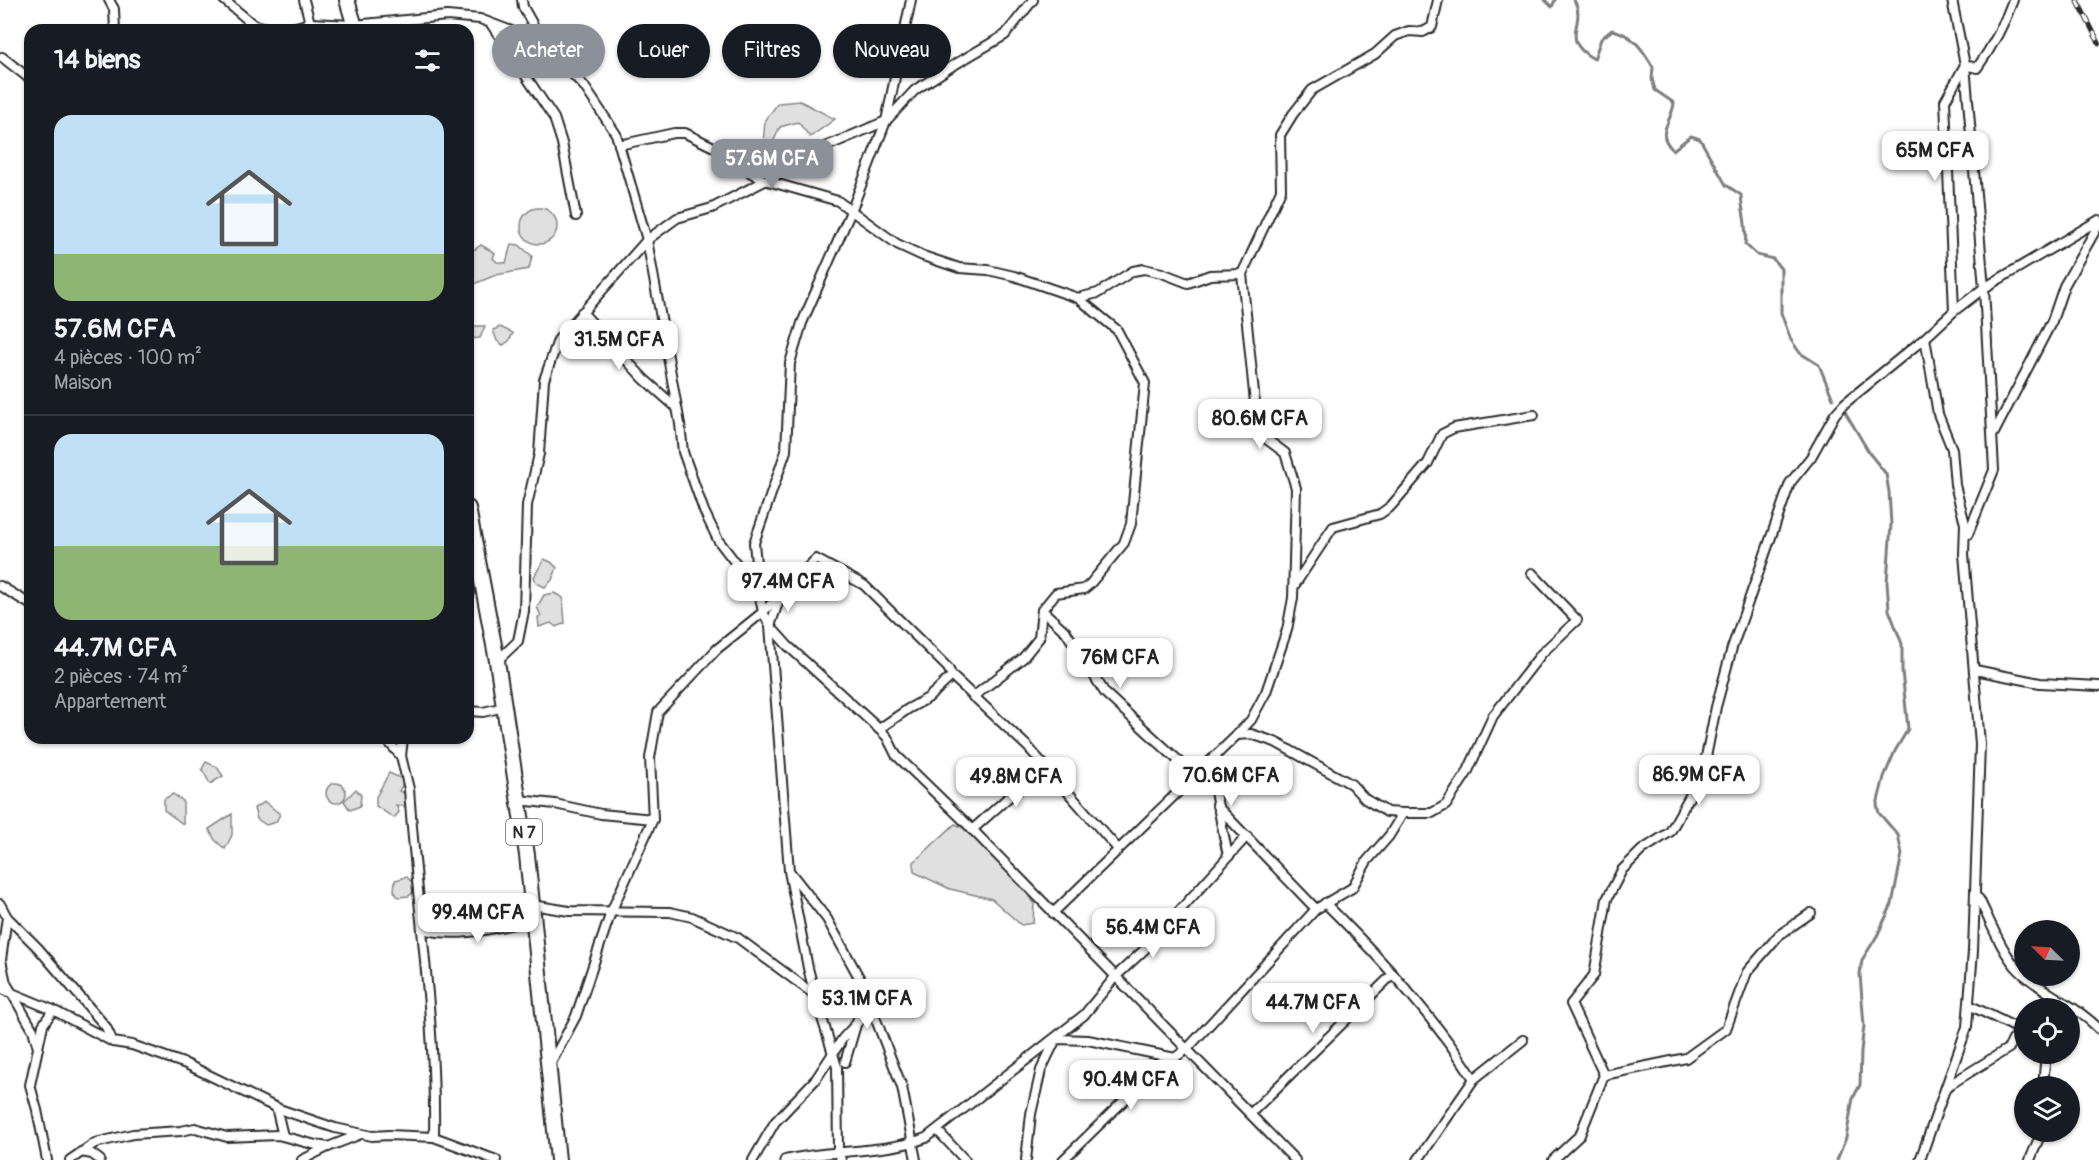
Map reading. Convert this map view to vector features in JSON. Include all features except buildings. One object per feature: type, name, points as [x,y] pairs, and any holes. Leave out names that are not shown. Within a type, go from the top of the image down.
[{"type":"highway","points":[[347,0],[354,24]]},
{"type":"highway","name":"N 7","points":[[474,552],[497,661],[519,801],[534,920],[558,1160]]},
{"type":"street","points":[[109,0],[114,9],[115,24]]},
{"type":"street","points":[[224,0],[253,24]]},
{"type":"street","points":[[304,0],[310,23]]},
{"type":"street","points":[[522,0],[523,8],[532,24]]},
{"type":"street","points":[[911,0],[886,121],[852,209],[802,323],[790,363],[786,451],[754,543],[763,612],[770,626],[788,646],[887,737],[896,755],[1188,1048],[1295,1160]]},
{"type":"street","points":[[497,661],[518,641],[525,611],[527,505],[539,454],[544,380],[558,340],[647,240],[677,218],[711,208],[820,149],[886,121],[915,90],[1005,35],[1033,0]]},
{"type":"street","points":[[1053,914],[1237,735],[1251,720],[1266,692],[1287,630],[1293,587],[1296,488],[1285,453],[1265,438],[1257,423],[1242,274],[1281,190],[1280,135],[1293,114],[1312,90],[1375,54],[1395,36],[1409,31],[1423,32],[1431,27],[1438,0]]},
{"type":"street","points":[[1952,0],[1965,65],[1984,288],[1994,470],[1965,541]]},
{"type":"street","points":[[1965,65],[1977,68],[2003,28],[2013,0]]},
{"type":"street","points":[[380,24],[447,16],[480,19],[491,23],[555,118],[576,216]]},
{"type":"street","points":[[306,24],[321,24]]},
{"type":"street","points":[[2,57],[24,74]]},
{"type":"street","points":[[1954,311],[1945,100],[1965,65]]},
{"type":"street","points":[[576,78],[616,134],[647,240],[677,408],[682,452],[704,511],[718,540],[759,593]]},
{"type":"street","points":[[619,145],[674,132],[685,133],[728,154],[742,168],[764,180],[838,201],[897,244],[923,256],[959,267],[1014,276],[1077,298],[1117,330],[1145,383],[1131,524],[1124,543],[1084,589],[1056,593],[1042,610],[1039,638],[1023,658],[973,696]]},
{"type":"street","points":[[1553,1160],[1580,1135],[1604,1075],[1571,1004],[1594,975],[1607,898],[1622,870],[1642,850],[1670,832],[1703,772],[1716,707],[1732,648],[1790,483],[1811,457],[1835,414],[1845,403],[1984,288],[2099,220]]},
{"type":"street","points":[[1993,435],[2052,321],[2064,286],[2099,224]]},
{"type":"street","points":[[1077,298],[1098,293],[1132,271],[1144,269],[1188,283],[1210,275],[1242,274]]},
{"type":"street","points":[[582,312],[644,379],[677,408]]},
{"type":"street","points":[[1920,1160],[1967,1027],[1975,896],[1980,744],[1965,524],[1955,485],[1952,449],[1938,414],[1926,338]]},
{"type":"street","points":[[1293,587],[1333,527],[1380,514],[1391,506],[1428,463],[1442,434],[1454,428],[1534,416]]},
{"type":"street","points":[[549,1067],[576,1016],[611,912],[653,819],[650,758],[658,712],[717,649],[763,612],[816,559],[864,585],[948,668],[952,676],[1028,747],[1118,849]]},
{"type":"street","points":[[1237,735],[1251,734],[1275,742],[1351,784],[1365,799],[1388,812],[1432,813],[1446,806],[1467,773],[1493,716],[1542,653],[1576,620],[1532,573]]},
{"type":"street","points":[[0,586],[24,600]]},
{"type":"street","points":[[781,592],[770,626],[789,871],[808,968],[837,1067],[839,1156]]},
{"type":"street","points":[[1042,610],[1066,632],[1105,693],[1194,776]]},
{"type":"street","points":[[1975,670],[2040,683],[2099,686]]},
{"type":"street","points":[[879,729],[928,698],[952,676]]},
{"type":"street","points":[[474,711],[483,712],[504,707]]},
{"type":"street","points":[[391,744],[401,756]]},
{"type":"street","points":[[402,744],[401,756],[409,789],[435,1088],[434,1137]]},
{"type":"street","points":[[1209,762],[1217,806],[1225,832],[1228,856]]},
{"type":"street","points":[[972,830],[1011,795],[1047,769]]},
{"type":"street","points":[[519,801],[555,804],[601,814],[653,819]]},
{"type":"street","points":[[1217,806],[1316,909]]},
{"type":"street","points":[[1063,1160],[1143,1082],[1188,1048],[1316,909],[1352,888],[1367,861],[1389,836],[1403,813]]},
{"type":"street","points":[[785,1160],[806,1155],[839,1156],[912,1143],[926,1138],[1084,1015],[1115,977],[1144,950],[1246,836]]},
{"type":"street","points":[[789,871],[826,919],[866,991],[902,1087],[916,1160]]},
{"type":"street","points":[[1975,896],[1979,899],[2018,970],[2081,1013],[2099,1029]]},
{"type":"street","points":[[1325,903],[1366,944],[1430,1016],[1474,1079]]},
{"type":"street","points":[[0,904],[7,917],[38,948],[106,1027],[112,1042]]},
{"type":"street","points":[[532,905],[569,911],[670,912],[692,917],[738,938],[815,995]]},
{"type":"street","points":[[1604,1075],[1686,1058],[1726,1029],[1747,972],[1779,935],[1811,913]]},
{"type":"street","points":[[7,917],[1,960],[6,983],[33,1030],[39,1050]]},
{"type":"street","points":[[422,929],[439,934],[475,931],[534,920]]},
{"type":"street","points":[[1251,1113],[1393,974]]},
{"type":"street","points":[[0,988],[53,1010],[112,1042],[132,1045],[186,1064],[276,1107],[335,1128],[372,1137],[389,1135],[434,1137],[495,1160]]},
{"type":"street","points":[[845,1062],[866,991]]},
{"type":"street","points":[[1969,1005],[2014,1027]]},
{"type":"street","points":[[753,1160],[775,1122],[816,1079],[833,1052],[872,1007]]},
{"type":"street","points":[[47,1160],[30,1085],[43,1025],[53,1010]]},
{"type":"street","points":[[1056,1039],[1088,1040],[1175,1058]]},
{"type":"street","points":[[1026,1160],[1031,1113],[1041,1070],[1056,1039]]},
{"type":"street","points":[[1418,1160],[1474,1079],[1523,1040]]},
{"type":"street","points":[[1946,1087],[2008,1048],[2014,1040]]},
{"type":"street","points":[[276,1107],[283,1136]]},
{"type":"street","points":[[70,1160],[95,1143],[133,1134],[195,1128],[227,1137],[283,1136],[328,1147]]},
{"type":"street","points":[[937,1130],[965,1160]]},
{"type":"street","points":[[302,1160],[361,1134]]},
{"type":"street","points":[[2030,1160],[2037,1142]]},
{"type":"street","points":[[81,1152],[92,1154],[100,1160]]},
{"type":"shaded area","points":[[800,101],[835,119],[810,137],[798,122],[780,127],[772,145],[763,144],[765,121],[778,103]]},
{"type":"shaded area","points":[[539,208],[552,213],[557,226],[552,239],[539,244],[526,239],[521,226],[526,213]]},
{"type":"shaded area","points":[[511,244],[519,245],[532,256],[529,269],[496,275],[474,284],[474,250],[481,245],[495,253],[493,258],[497,262],[506,263]]},
{"type":"shaded area","points":[[474,326],[485,326],[480,338],[474,338]]},
{"type":"shaded area","points":[[500,327],[513,333],[509,341],[503,345],[497,341],[493,330]]},
{"type":"shaded area","points":[[544,559],[557,568],[552,580],[545,587],[536,583],[534,577]]},
{"type":"shaded area","points":[[554,593],[563,598],[565,623],[556,627],[551,623],[539,627],[538,617],[541,616],[537,607],[544,595]]},
{"type":"shaded area","points":[[206,762],[217,767],[223,776],[210,784],[202,769]]},
{"type":"shaded area","points":[[389,773],[405,780],[399,791],[410,799],[406,807],[396,805],[399,812],[394,818],[376,806],[376,797]]},
{"type":"shaded area","points":[[336,783],[343,786],[346,793],[343,800],[336,803],[329,800],[326,793],[329,786]]},
{"type":"shaded area","points":[[356,789],[361,795],[360,806],[350,810],[344,801]]},
{"type":"shaded area","points":[[173,794],[183,801],[183,824],[164,810],[164,799]]},
{"type":"shaded area","points":[[265,802],[280,814],[276,822],[266,825],[257,819],[254,808]]},
{"type":"shaded area","points":[[232,814],[232,835],[225,849],[215,840],[209,829]]},
{"type":"shaded area","points":[[955,824],[966,829],[1021,885],[1034,904],[1033,923],[1021,925],[992,899],[950,889],[914,872],[914,862]]},
{"type":"shaded area","points":[[406,876],[417,888],[409,896],[398,897],[394,891],[395,880]]},
{"type":"waterway","points":[[1545,0],[1552,7],[1555,0]]},
{"type":"waterway","points":[[1574,0],[1578,16],[1575,31],[1577,44],[1594,59],[1601,39],[1612,30],[1632,39],[1653,67],[1652,79],[1655,90],[1674,103],[1664,132],[1668,144],[1673,150],[1691,136],[1700,139],[1726,185],[1741,195],[1745,244],[1757,255],[1773,259],[1781,269],[1781,313],[1791,340],[1800,353],[1819,365],[1833,399]]},
{"type":"waterway","points":[[1837,1160],[1846,1138],[1853,1098],[1860,1085],[1864,1026],[1860,974],[1862,960],[1877,936],[1892,904],[1902,854],[1898,835],[1879,813],[1877,805],[1884,777],[1908,729],[1902,671],[1902,644],[1889,610],[1887,582],[1891,524],[1886,474],[1870,454],[1844,410]]},
{"type":"railway","points":[[2077,0],[2099,43]]}]
